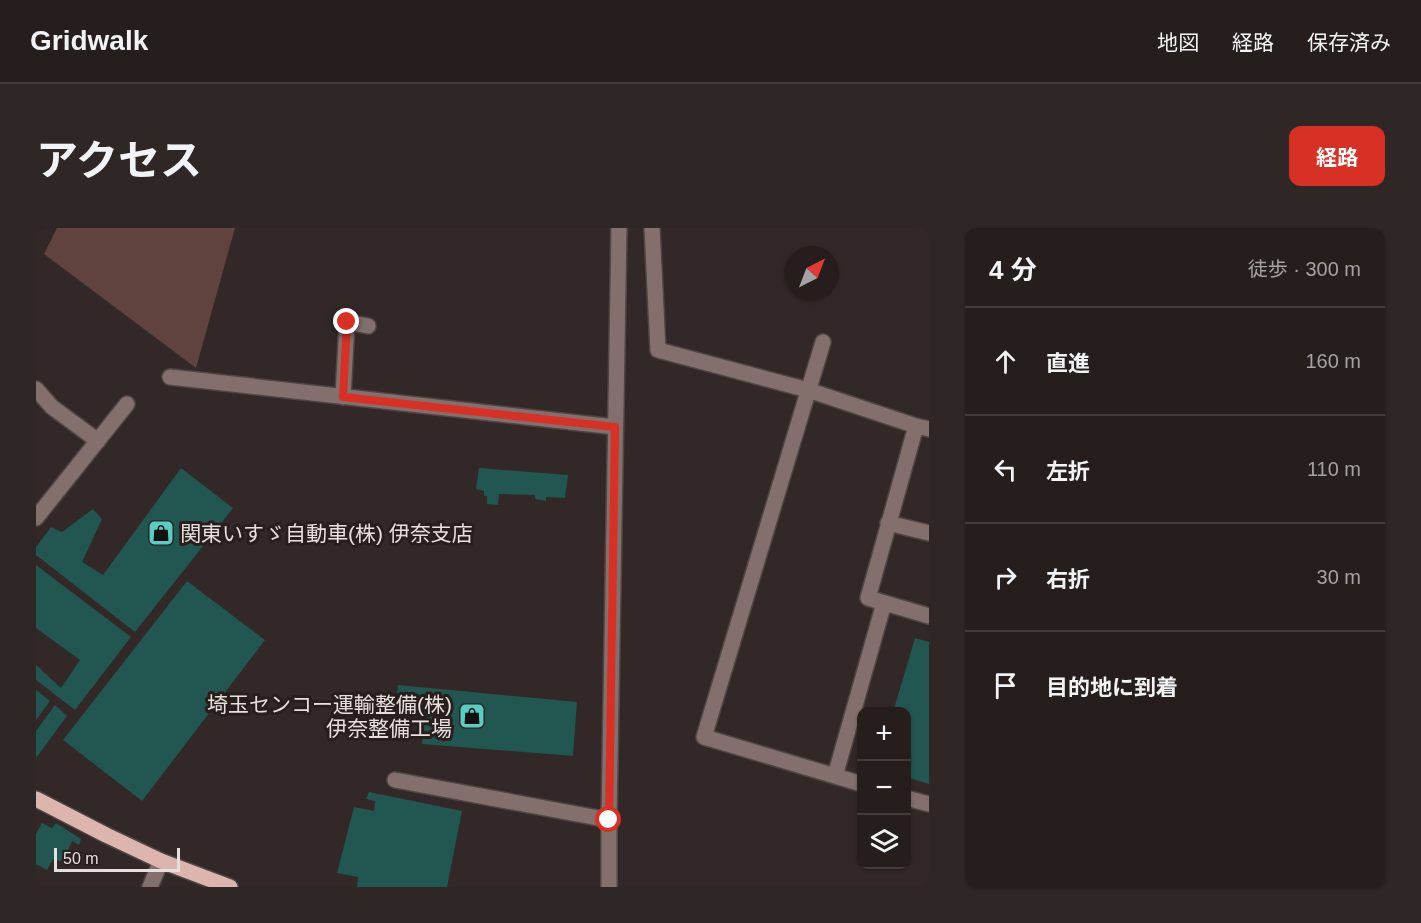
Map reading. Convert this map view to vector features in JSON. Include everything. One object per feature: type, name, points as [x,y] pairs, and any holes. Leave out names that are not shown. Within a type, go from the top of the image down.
[{"type":"main road","points":[[36,799],[161,861],[230,887]]},
{"type":"street","points":[[609,887],[619,228]]},
{"type":"street","points":[[652,228],[658,350],[808,390],[922,427],[888,523],[867,598],[929,616]]},
{"type":"street","points":[[343,397],[347,322],[368,326]]},
{"type":"street","points":[[823,342],[704,737],[857,783]]},
{"type":"street","points":[[170,377],[615,427]]},
{"type":"street","points":[[36,389],[52,407],[98,441]]},
{"type":"street","points":[[36,518],[127,404]]},
{"type":"street","points":[[888,523],[929,533]]},
{"type":"street","points":[[835,776],[884,603]]},
{"type":"street","points":[[395,780],[609,820]]},
{"type":"street","points":[[911,799],[929,804]]},
{"type":"street","points":[[150,887],[161,861]]},
{"type":"shaded area","points":[[57,228],[235,228],[196,368],[44,254]]},
{"type":"building","points":[[181,468],[233,508],[135,632],[36,555],[36,547],[51,527],[62,532],[93,509],[102,519],[82,562],[103,575]]},
{"type":"building","points":[[479,468],[568,475],[565,498],[546,497],[546,501],[535,499],[535,495],[499,494],[498,505],[487,504],[484,491],[476,489]]},
{"type":"building","points":[[36,565],[131,637],[75,710],[36,680],[36,665],[61,688],[80,660],[36,628]]},
{"type":"building","points":[[187,581],[265,640],[142,801],[63,740]]},
{"type":"building","points":[[915,638],[929,642],[929,784],[911,779],[911,707],[894,707]]},
{"type":"building","points":[[398,685],[577,702],[573,756],[422,744],[425,696],[397,693]]},
{"type":"building","points":[[36,690],[50,701],[36,720]]},
{"type":"building","points":[[55,705],[67,716],[36,758],[36,731]]},
{"type":"building","points":[[369,792],[462,811],[447,887],[357,887],[358,877],[337,873],[354,807],[374,811],[375,801],[366,799]]},
{"type":"building","points":[[42,823],[52,828],[56,823],[81,839],[79,845],[72,841],[63,862],[53,859],[47,870],[36,864],[36,834]]},
{"type":"place","name":"関東いすゞ自動車(株) 伊奈支店","points":[[161,533]]},
{"type":"place","name":"埼玉センコー運輸整備(株) 伊奈整備工場","points":[[472,716]]},
{"type":"route","points":[[347,322],[343,397],[615,427],[609,820]]}]
